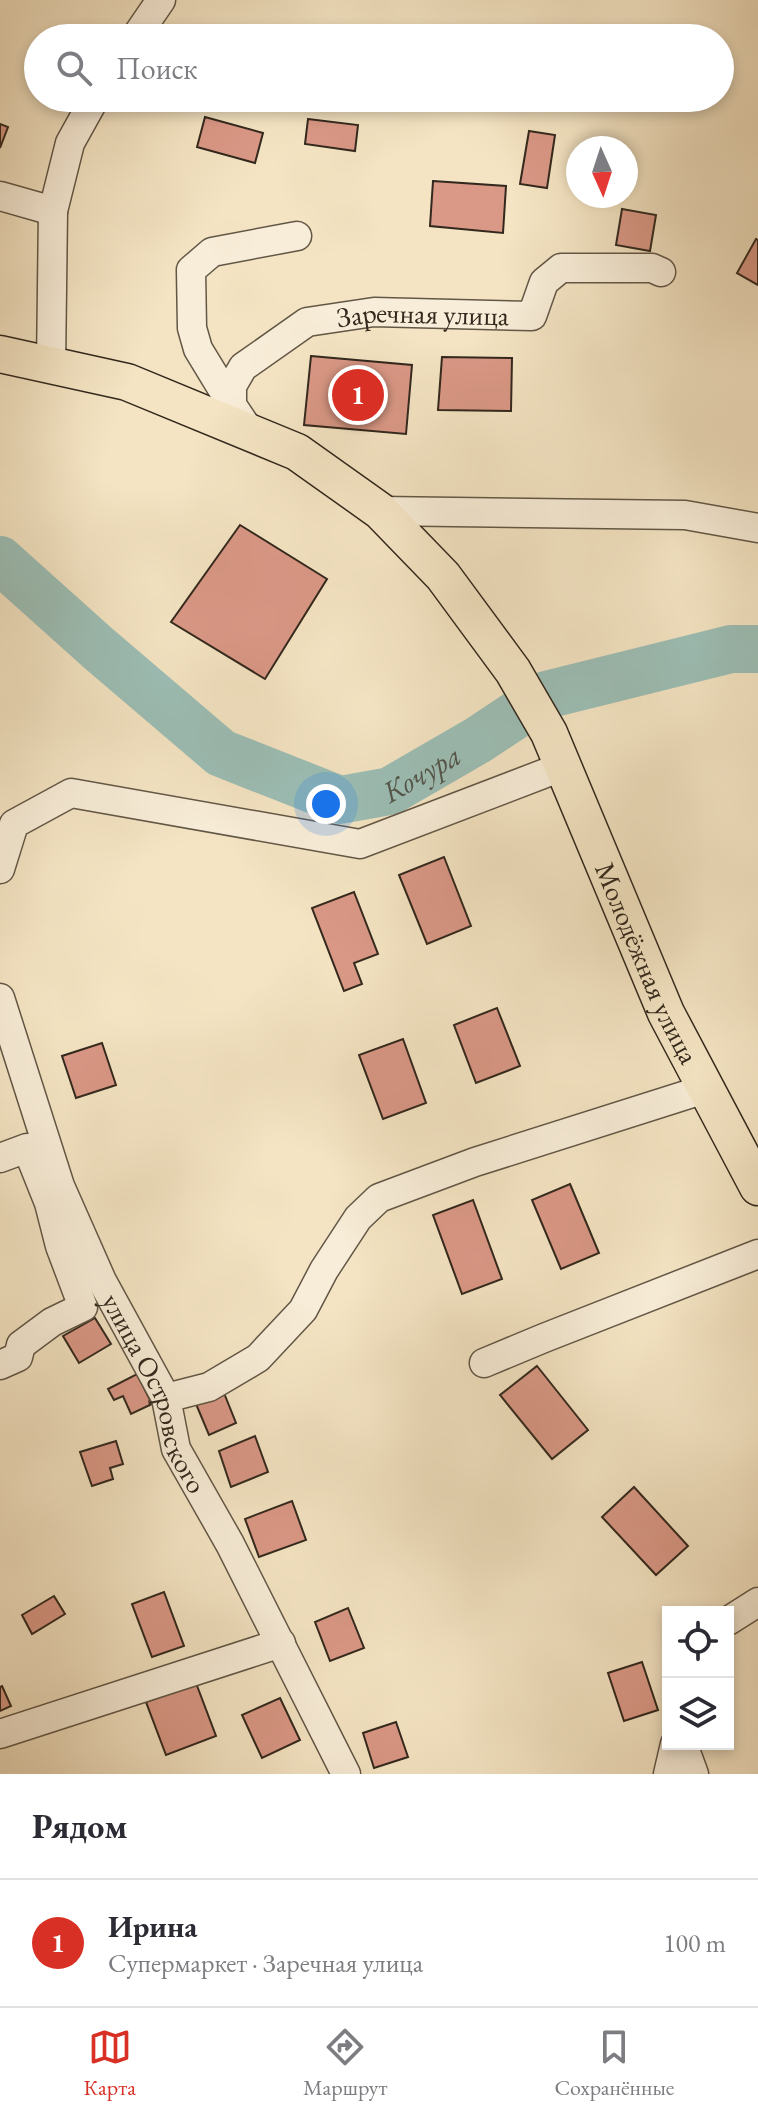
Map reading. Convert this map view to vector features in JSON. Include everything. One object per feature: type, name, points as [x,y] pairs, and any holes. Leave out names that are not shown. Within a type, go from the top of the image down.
[{"type":"main road","name":"Молодёжная улица","points":[[0,354],[127,382],[241,419],[297,452],[380,511],[443,576],[513,671],[549,733],[666,1013],[758,1187]]},
{"type":"street","points":[[145,24],[161,0]]},
{"type":"street","points":[[51,365],[53,211],[70,143],[87,112]]},
{"type":"street","points":[[0,196],[53,211]]},
{"type":"street","points":[[241,419],[198,349],[192,328],[191,270],[212,252],[297,236]]},
{"type":"street","name":"Заречная улица","points":[[241,419],[232,386],[243,367],[307,322],[374,312],[532,316],[544,282],[561,268],[652,268],[661,272]]},
{"type":"street","points":[[380,511],[685,515],[758,528]]},
{"type":"street","points":[[0,869],[14,824],[71,793],[360,844],[564,766]]},
{"type":"street","name":"улица Островского","points":[[0,998],[60,1186],[102,1281],[166,1398],[176,1449],[230,1544],[346,1774]]},
{"type":"street","points":[[166,1398],[209,1387],[258,1358],[303,1310],[324,1270],[358,1218],[379,1198],[475,1162],[705,1089]]},
{"type":"street","points":[[0,1158],[27,1148],[49,1203],[60,1246],[83,1307],[52,1322],[21,1345],[18,1357],[0,1365]]},
{"type":"street","points":[[484,1363],[758,1254]]},
{"type":"street","points":[[734,1617],[758,1602]]},
{"type":"street","points":[[0,1734],[281,1643]]},
{"type":"street","points":[[668,1774],[674,1750]]},
{"type":"street","points":[[685,1750],[694,1774]]},
{"type":"building","points":[[205,117],[263,133],[255,163],[197,147]]},
{"type":"building","points":[[308,119],[358,125],[355,151],[305,144]]},
{"type":"building","points":[[0,124],[8,127],[0,148]]},
{"type":"building","points":[[529,131],[555,135],[547,188],[520,184]]},
{"type":"building","points":[[433,181],[506,186],[503,233],[430,226]]},
{"type":"building","points":[[622,209],[656,215],[650,251],[616,245]]},
{"type":"building","points":[[758,240],[758,285],[737,273]]},
{"type":"building","points":[[311,356],[412,365],[406,434],[304,425]]},
{"type":"building","points":[[442,357],[512,358],[511,411],[438,410]]},
{"type":"building","points":[[240,525],[327,579],[265,679],[171,622]]},
{"type":"building","points":[[444,857],[471,926],[427,944],[399,875]]},
{"type":"building","points":[[354,892],[378,954],[354,963],[362,984],[344,991],[312,908]]},
{"type":"building","points":[[497,1008],[520,1066],[476,1083],[454,1025]]},
{"type":"building","points":[[403,1039],[426,1103],[383,1119],[359,1055]]},
{"type":"building","points":[[102,1043],[116,1085],[76,1098],[62,1056]]},
{"type":"building","points":[[570,1184],[599,1253],[561,1269],[532,1200]]},
{"type":"building","points":[[473,1200],[502,1279],[462,1294],[433,1215]]},
{"type":"building","points":[[95,1318],[111,1344],[79,1363],[63,1336]]},
{"type":"building","points":[[537,1366],[588,1430],[552,1459],[500,1395]]},
{"type":"building","points":[[137,1374],[152,1404],[131,1414],[123,1396],[114,1400],[108,1389]]},
{"type":"building","points":[[224,1393],[236,1423],[209,1435],[196,1404]]},
{"type":"building","points":[[255,1436],[268,1472],[231,1487],[219,1451]]},
{"type":"building","points":[[116,1441],[123,1464],[110,1468],[113,1479],[92,1486],[80,1452]]},
{"type":"building","points":[[634,1487],[688,1546],[656,1575],[602,1517]]},
{"type":"building","points":[[292,1501],[306,1540],[259,1557],[245,1519]]},
{"type":"building","points":[[164,1592],[184,1646],[152,1657],[132,1604]]},
{"type":"building","points":[[54,1596],[65,1614],[32,1634],[22,1615]]},
{"type":"building","points":[[348,1608],[364,1648],[330,1661],[315,1622]]},
{"type":"building","points":[[642,1662],[658,1710],[624,1721],[608,1673]]},
{"type":"building","points":[[196,1683],[216,1736],[166,1755],[146,1702]]},
{"type":"building","points":[[0,1687],[11,1706],[0,1711]]},
{"type":"building","points":[[280,1698],[300,1740],[262,1758],[242,1715]]},
{"type":"building","points":[[396,1722],[408,1757],[374,1768],[363,1733]]},
{"type":"waterway","name":"Кочура","points":[[0,560],[221,753],[340,800],[390,791],[478,740],[546,695],[731,649],[758,649]]},
{"type":"place","name":"Ирина","points":[[358,395]]}]
